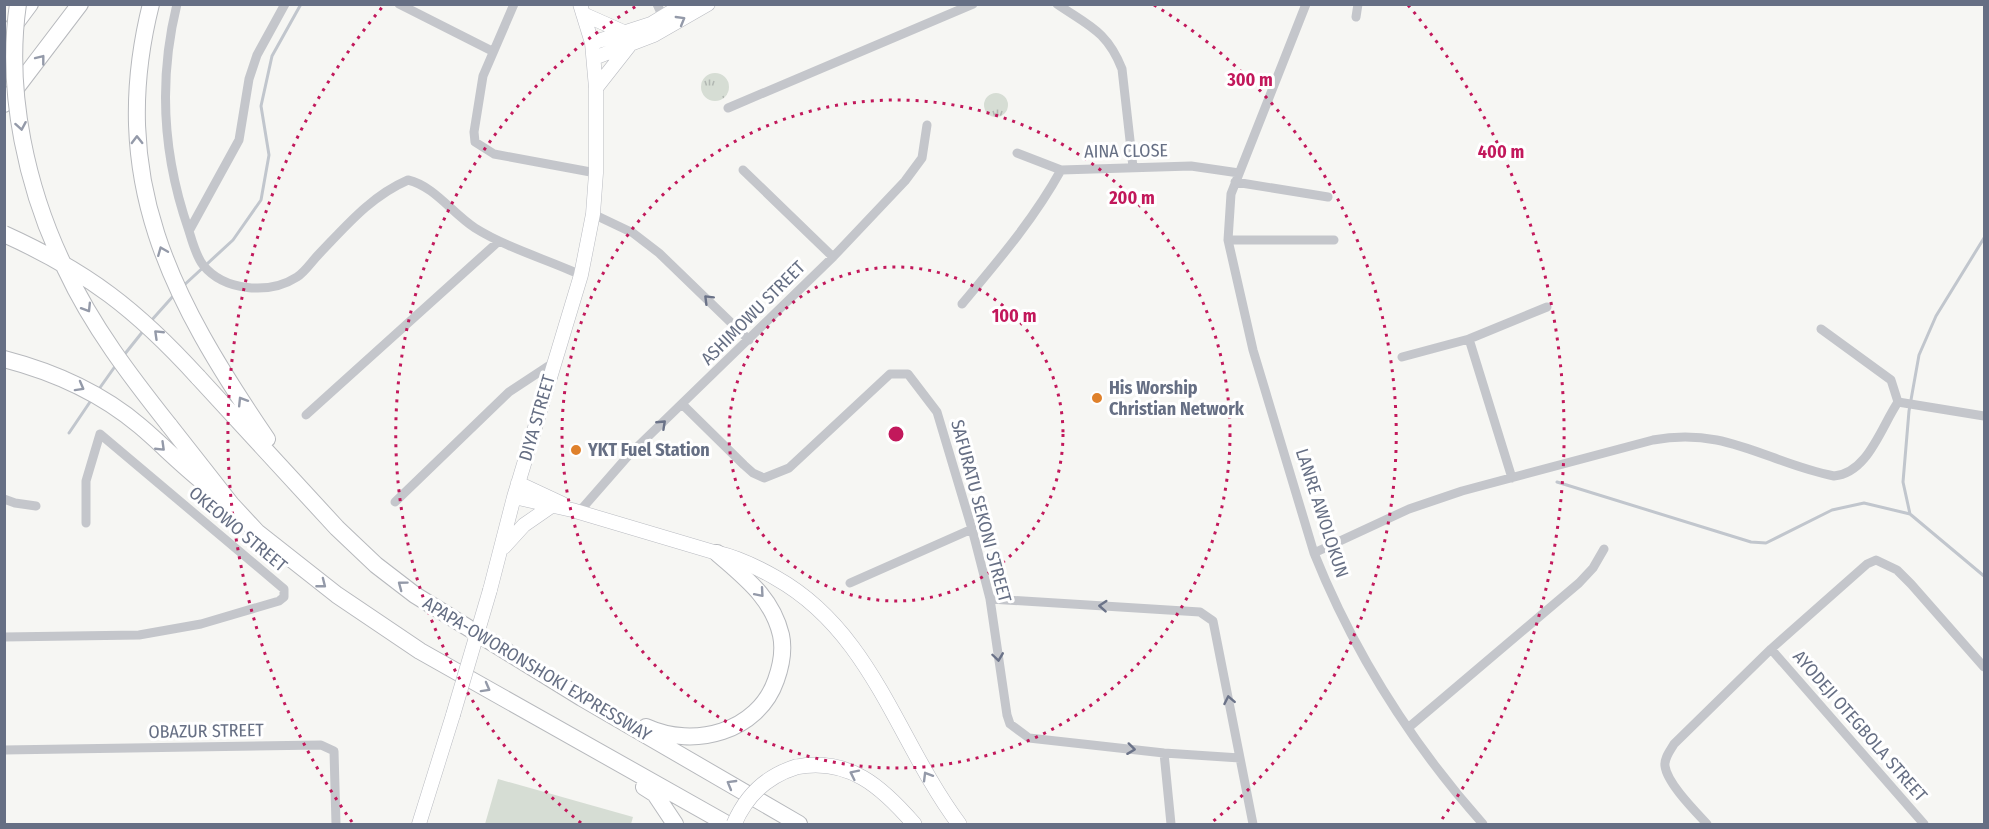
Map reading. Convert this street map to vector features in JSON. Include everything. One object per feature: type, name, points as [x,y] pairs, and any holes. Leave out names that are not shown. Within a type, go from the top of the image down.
[{"type":"highway","points":[[18,4],[15,43],[19,112],[25,147],[42,210],[65,270],[125,368],[231,504],[257,532],[337,596],[420,651],[573,740],[727,825]]},
{"type":"highway","points":[[4,39],[30,4]]},
{"type":"highway","points":[[4,104],[80,4]]},
{"type":"highway","points":[[151,4],[139,70],[136,112],[137,153],[155,236],[206,341],[243,404],[298,484]]},
{"type":"highway","points":[[4,234],[85,276],[158,333],[298,484]]},
{"type":"highway","points":[[4,359],[41,369],[68,380],[117,409],[140,426],[189,472],[231,504]]},
{"type":"highway","name":"APAPA-OWORONSHOKI EXPRESSWAY","points":[[298,484],[368,558],[415,595],[582,698],[799,825]]},
{"type":"highway","points":[[582,698],[653,730],[689,738],[725,731],[754,713],[767,700],[779,671],[782,655],[781,636],[776,621],[759,590],[717,553]]},
{"type":"highway","points":[[573,740],[655,794],[675,825]]},
{"type":"main road","points":[[652,30],[660,11],[684,4]]},
{"type":"main road","points":[[594,58],[627,39],[708,4]]},
{"type":"main road","points":[[581,9],[627,39]]},
{"type":"main road","name":"DIYA STREET","points":[[418,825],[453,715],[501,551],[518,483],[581,275],[593,213],[596,172],[596,88],[592,43],[581,9]]},
{"type":"main road","points":[[592,43],[627,39]]},
{"type":"main road","points":[[596,88],[627,39]]},
{"type":"main road","points":[[518,483],[576,511]]},
{"type":"main road","points":[[514,497],[550,507],[576,511],[735,557],[800,591],[830,621],[865,662],[888,700],[913,752],[959,825]]},
{"type":"main road","points":[[501,551],[524,525],[550,507]]},
{"type":"main road","points":[[734,825],[755,792],[774,776],[796,767],[825,764],[850,771],[879,788],[914,825]]},
{"type":"street","points":[[177,4],[169,45],[165,121],[176,194],[202,264],[224,282],[257,288],[297,277],[381,194],[408,180],[426,187],[474,227],[499,241],[581,275]]},
{"type":"street","points":[[189,231],[239,140],[249,79],[257,55],[285,4]]},
{"type":"street","points":[[399,4],[492,51]]},
{"type":"street","points":[[514,4],[483,76],[475,142],[494,154],[596,172]]},
{"type":"street","points":[[728,108],[973,4]]},
{"type":"street","points":[[1057,4],[1102,34],[1116,56],[1122,69],[1133,167]]},
{"type":"street","name":"LANRE AWOLOKUN","points":[[1306,4],[1231,194],[1228,240],[1253,350],[1314,553],[1342,618],[1368,666],[1408,728],[1483,825]]},
{"type":"street","points":[[1356,17],[1358,4]]},
{"type":"street","name":"ASHIMOWU STREET","points":[[576,511],[628,456],[833,257],[897,190],[922,158],[927,125]]},
{"type":"street","name":"AINA CLOSE","points":[[1017,153],[1061,170],[1191,166],[1328,198]]},
{"type":"street","points":[[743,170],[833,257]]},
{"type":"street","points":[[962,304],[1022,232],[1045,200],[1061,170]]},
{"type":"street","points":[[593,213],[633,233],[659,253],[749,340]]},
{"type":"street","points":[[1228,240],[1334,240]]},
{"type":"street","points":[[306,415],[499,241]]},
{"type":"street","points":[[1402,357],[1469,339],[1547,307]]},
{"type":"street","points":[[1821,329],[1891,380],[1903,403]]},
{"type":"street","points":[[1469,339],[1512,478]]},
{"type":"street","points":[[395,502],[509,392],[554,363]]},
{"type":"street","name":"SAFURATU SEKONI STREET","points":[[683,405],[744,465],[764,478],[789,468],[890,374],[908,374],[937,412],[990,599],[1006,715],[1019,733],[1029,738],[1164,753],[1240,758]]},
{"type":"street","points":[[1314,553],[1409,509],[1512,478],[1677,436],[1721,440],[1822,473],[1845,475],[1858,467],[1903,403]]},
{"type":"street","points":[[1903,403],[1984,416]]},
{"type":"street","name":"OKEOWO STREET","points":[[4,637],[139,635],[201,624],[279,602],[284,597],[284,590],[100,434],[86,481],[86,523]]},
{"type":"street","points":[[4,499],[36,506]]},
{"type":"street","points":[[850,583],[972,529]]},
{"type":"street","points":[[1408,728],[1579,583],[1593,568],[1604,549]]},
{"type":"street","points":[[1707,825],[1668,776],[1665,765],[1667,755],[1674,744],[1771,649],[1859,569],[1876,560],[1897,570],[1984,667]]},
{"type":"street","points":[[990,599],[1200,612],[1208,615],[1214,621],[1253,825]]},
{"type":"street","name":"AYODEJI OTEGBOLA STREET","points":[[1771,649],[1924,825]]},
{"type":"street","name":"OBAZUR STREET","points":[[4,750],[321,745],[334,751],[336,825]]},
{"type":"street","points":[[1164,753],[1171,825]]},
{"type":"green space","points":[[715,73],[725,77],[729,87],[725,97],[715,101],[705,97],[701,87],[705,77]]},
{"type":"green space","points":[[996,93],[1001,94],[1007,100],[1007,110],[1001,116],[996,117],[991,116],[985,110],[984,105],[985,100],[991,94]]},
{"type":"green space","points":[[498,779],[633,817],[631,824],[485,824]]},
{"type":"waterway","points":[[182,287],[233,240],[261,200],[269,155],[261,106],[272,56],[301,4]]},
{"type":"waterway","points":[[1910,514],[1903,482],[1909,411],[1919,355],[1936,316],[1984,238]]},
{"type":"waterway","points":[[150,322],[175,294]]},
{"type":"waterway","points":[[124,355],[144,330]]},
{"type":"waterway","points":[[99,389],[116,365]]},
{"type":"waterway","points":[[69,433],[92,399]]},
{"type":"waterway","points":[[1557,482],[1751,542],[1766,543],[1832,510],[1864,503],[1910,514],[1984,576]]},
{"type":"place","name":"His Worship Christian Network","points":[[1097,398]]},
{"type":"place","name":"YKT Fuel Station","points":[[576,450]]}]
